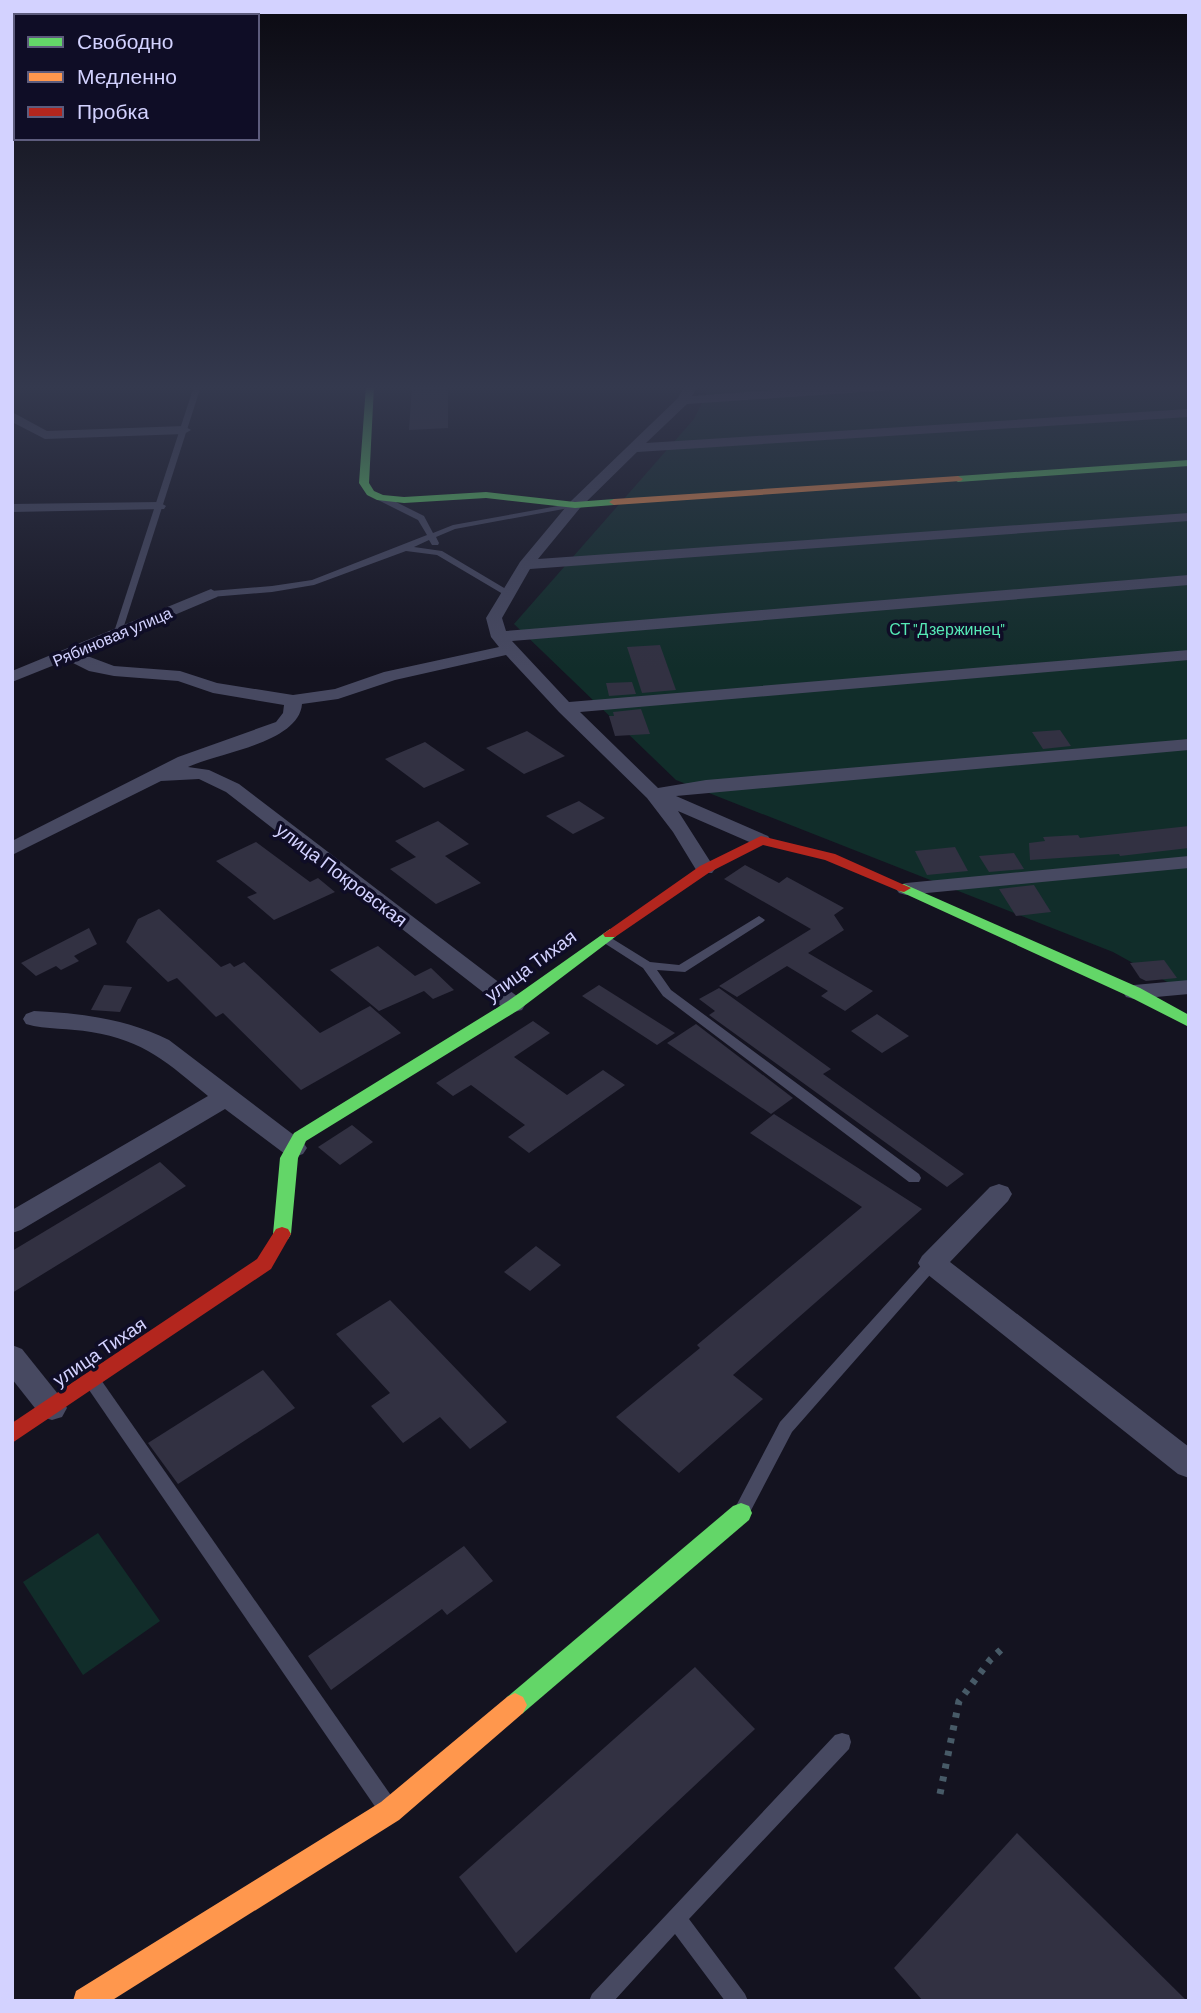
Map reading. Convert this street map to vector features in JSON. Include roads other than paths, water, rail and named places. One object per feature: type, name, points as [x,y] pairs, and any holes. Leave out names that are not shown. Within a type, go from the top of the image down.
[{"type":"street","points":[[364,480],[370,493],[381,498],[404,500],[486,495],[575,505],[941,480]]},
{"type":"street","points":[[601,480],[575,505],[525,565],[494,618],[505,643],[565,708],[654,794],[682,830],[705,869]]},
{"type":"street","points":[[12,508],[159,506]]},
{"type":"street","points":[[525,565],[1189,517]]},
{"type":"street","points":[[68,654],[95,667],[114,671],[169,675],[214,688],[293,700],[338,694],[505,643],[1189,580]]},
{"type":"street","name":"Рябиновая улица","points":[[12,677],[211,594]]},
{"type":"street","points":[[565,708],[1189,655]]},
{"type":"street","points":[[12,849],[185,761],[282,726],[292,714],[293,700]]},
{"type":"street","points":[[654,794],[706,786],[1189,744]]},
{"type":"street","name":"улица Покровская","points":[[160,775],[185,770],[218,777],[270,820],[294,834],[514,1005]]},
{"type":"street","points":[[654,794],[761,840],[830,857],[906,889],[1134,992],[1189,1022]]},
{"type":"street","name":"улица Тихая","points":[[12,1434],[264,1264],[284,1233],[289,1158],[300,1137],[514,1005],[603,939],[705,869],[761,840]]},
{"type":"street","points":[[906,889],[1189,862]]},
{"type":"street","points":[[1134,992],[1189,986]]},
{"type":"street","points":[[34,1019],[61,1020],[114,1029],[151,1041],[182,1059],[226,1097],[294,1148]]},
{"type":"street","points":[[12,1223],[226,1097]]},
{"type":"street","points":[[999,1194],[932,1263],[1189,1465]]},
{"type":"street","points":[[12,1357],[52,1408]]},
{"type":"street","points":[[86,2001],[390,1811],[741,1513]]},
{"type":"lane","points":[[118,632],[168,480]]},
{"type":"lane","points":[[381,498],[421,518],[439,553]]},
{"type":"lane","points":[[211,594],[314,582],[453,527],[575,505]]},
{"type":"lane","points":[[404,548],[439,553],[508,594]]},
{"type":"lane","points":[[603,939],[647,965],[681,969],[759,920]]},
{"type":"lane","points":[[647,965],[667,993],[914,1178]]},
{"type":"lane","points":[[741,1513],[786,1427],[932,1263]]},
{"type":"lane","points":[[92,1381],[390,1811]]},
{"type":"lane","points":[[599,2001],[842,1742]]},
{"type":"lane","points":[[676,1919],[738,2001]]},
{"type":"park label","name":"СТ \"Дзержинец\"","points":[[947,628]]}]
